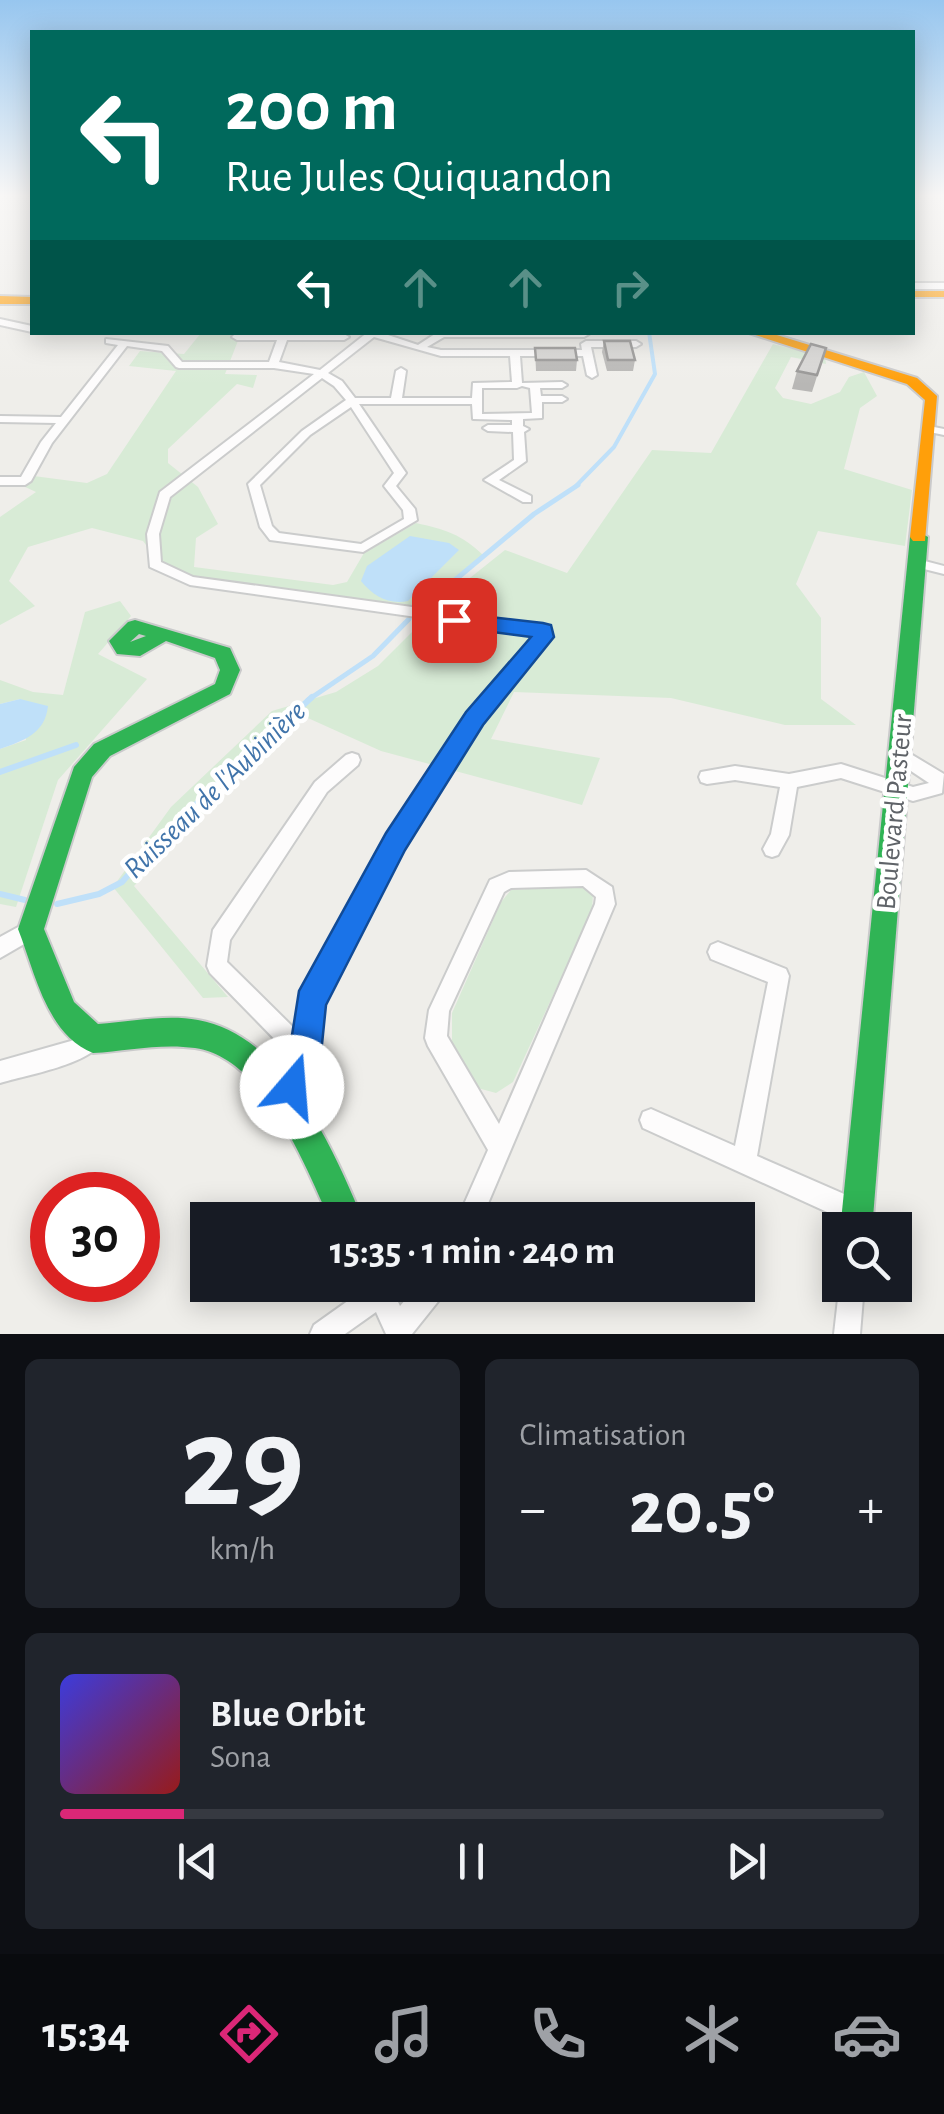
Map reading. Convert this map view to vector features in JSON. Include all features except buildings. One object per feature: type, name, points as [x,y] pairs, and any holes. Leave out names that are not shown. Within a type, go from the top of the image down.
[{"type":"street","points":[[915,286],[944,286]]},
{"type":"street","points":[[0,288],[30,288]]},
{"type":"street","points":[[915,296],[944,296]]},
{"type":"street","points":[[0,298],[30,299]]},
{"type":"street","points":[[0,322],[30,319]]},
{"type":"street","points":[[0,322],[30,330]]},
{"type":"street","points":[[283,1100],[305,1054],[310,1002],[395,842],[474,718],[543,637],[543,630],[190,581],[155,564],[153,534],[164,495],[317,373],[371,335]]},
{"type":"street","points":[[380,335],[419,348],[514,354],[549,353],[585,341]]},
{"type":"street","points":[[419,348],[439,335]]},
{"type":"street","points":[[480,335],[480,353]]},
{"type":"street","points":[[546,335],[549,353]]},
{"type":"street","points":[[552,335],[636,344]]},
{"type":"street","name":"Boulevard Pasteur","points":[[762,335],[912,381],[930,394],[936,431],[917,562],[858,1212]]},
{"type":"street","points":[[237,336],[344,337]]},
{"type":"street","points":[[273,366],[283,337]]},
{"type":"street","points":[[109,341],[165,348],[179,365],[273,366],[338,380],[352,402],[400,473],[390,486],[408,509],[411,520],[363,548],[275,537],[266,527],[254,484],[320,422],[352,402],[477,401]]},
{"type":"street","points":[[585,341],[592,375]]},
{"type":"street","points":[[0,481],[25,482],[63,420],[123,345]]},
{"type":"street","points":[[514,354],[517,385]]},
{"type":"street","points":[[396,401],[401,371]]},
{"type":"street","points":[[521,425],[477,416],[477,385],[562,385]]},
{"type":"street","points":[[488,428],[521,425],[538,416],[535,385]]},
{"type":"street","points":[[536,399],[562,399]]},
{"type":"street","points":[[0,419],[63,420]]},
{"type":"street","points":[[521,425],[520,461],[490,480],[527,498]]},
{"type":"street","points":[[917,562],[944,570]]},
{"type":"street","points":[[93,1040],[64,1012],[31,929],[82,773],[102,750],[223,689],[230,670],[223,652],[164,633]]},
{"type":"street","points":[[707,776],[735,773],[789,780],[842,771],[913,794],[940,791],[936,766],[899,754]]},
{"type":"street","points":[[305,1054],[217,966],[220,937],[320,787],[352,760]]},
{"type":"street","points":[[772,850],[780,835],[789,780]]},
{"type":"street","points":[[476,1202],[500,1148],[606,904],[605,893],[586,878],[509,880],[497,886],[439,1010],[436,1038],[500,1148]]},
{"type":"street","points":[[0,948],[31,929]]},
{"type":"street","points":[[718,952],[778,976],[744,1162]]},
{"type":"street","points":[[0,1072],[76,1050],[93,1040],[181,1034],[211,1036],[247,1056],[283,1100],[337,1202]]},
{"type":"street","points":[[651,1120],[744,1162],[838,1212]]},
{"type":"street","points":[[323,1334],[363,1302]]},
{"type":"street","points":[[385,1302],[398,1332],[422,1302]]},
{"type":"street","points":[[847,1334],[850,1302]]},
{"type":"green space","points":[[199,335],[240,335],[225,374],[257,375],[253,388],[237,384],[168,449],[168,463],[198,487],[218,524],[196,538],[194,567],[333,585],[347,582],[364,553],[416,523],[452,534],[483,555],[416,610],[193,578],[159,562],[143,541],[92,528],[28,547],[9,581],[35,606],[0,625],[0,517],[36,492],[21,485],[26,475],[87,483],[107,474],[176,371],[129,366],[140,351],[184,354]]},
{"type":"green space","points":[[773,344],[825,357],[826,364],[791,357],[775,388],[783,398],[811,404],[840,392],[849,377],[864,372],[877,396],[860,408],[844,469],[912,490],[905,546],[818,531],[796,584],[821,618],[821,699],[856,725],[785,725],[671,698],[514,692],[491,739],[600,758],[582,805],[381,751],[299,714],[134,886],[228,997],[203,998],[113,887],[171,807],[272,711],[336,692],[378,666],[451,593],[505,550],[567,573],[652,450],[711,453]]},
{"type":"green space","points":[[120,601],[131,616],[98,654],[147,679],[58,780],[16,907],[0,904],[0,749],[26,740],[20,699],[0,704],[0,680],[33,692],[63,695],[85,612]]},
{"type":"green space","points":[[582,886],[593,894],[592,911],[513,1082],[496,1093],[474,1087],[452,1046],[452,1013],[501,902],[511,890]]},
{"type":"water","points":[[410,536],[449,543],[459,550],[408,601],[382,598],[361,581],[367,566]]},
{"type":"water","points":[[20,699],[48,706],[46,716],[32,735],[0,749],[0,704]]},
{"type":"waterway","name":"Ruisseau de l'Aubinière","points":[[575,487],[614,447],[655,374],[649,335]]},
{"type":"waterway","name":"Ruisseau de l'Aubinière","points":[[424,606],[534,514],[575,487]]},
{"type":"waterway","name":"Ruisseau de l'Aubinière","points":[[311,698],[373,656],[409,619]]},
{"type":"waterway","name":"Ruisseau de l'Aubinière","points":[[57,904],[99,894],[122,882],[165,833],[311,698]]},
{"type":"waterway","points":[[0,772],[76,745]]},
{"type":"waterway","name":"Ruisseau de l'Aubinière","points":[[0,894],[25,900]]},
{"type":"traffic: fast","points":[[858,1212],[919,537]]},
{"type":"traffic: fast","points":[[135,627],[164,633],[140,649],[124,649],[119,641],[135,627]]},
{"type":"traffic: fast","points":[[164,633],[223,653],[230,670],[223,689],[102,750],[82,773],[31,929],[64,1012],[93,1039],[167,1032],[196,1034],[234,1048],[256,1065],[293,1114],[338,1202]]},
{"type":"traffic: slow","points":[[915,294],[944,294]]},
{"type":"traffic: slow","points":[[0,300],[30,301]]},
{"type":"traffic: slow","points":[[762,335],[912,381],[932,399],[919,537]]},
{"type":"route","points":[[292,1087],[305,1054],[310,1002],[395,842],[474,718],[543,637],[543,630],[454,620]]}]
